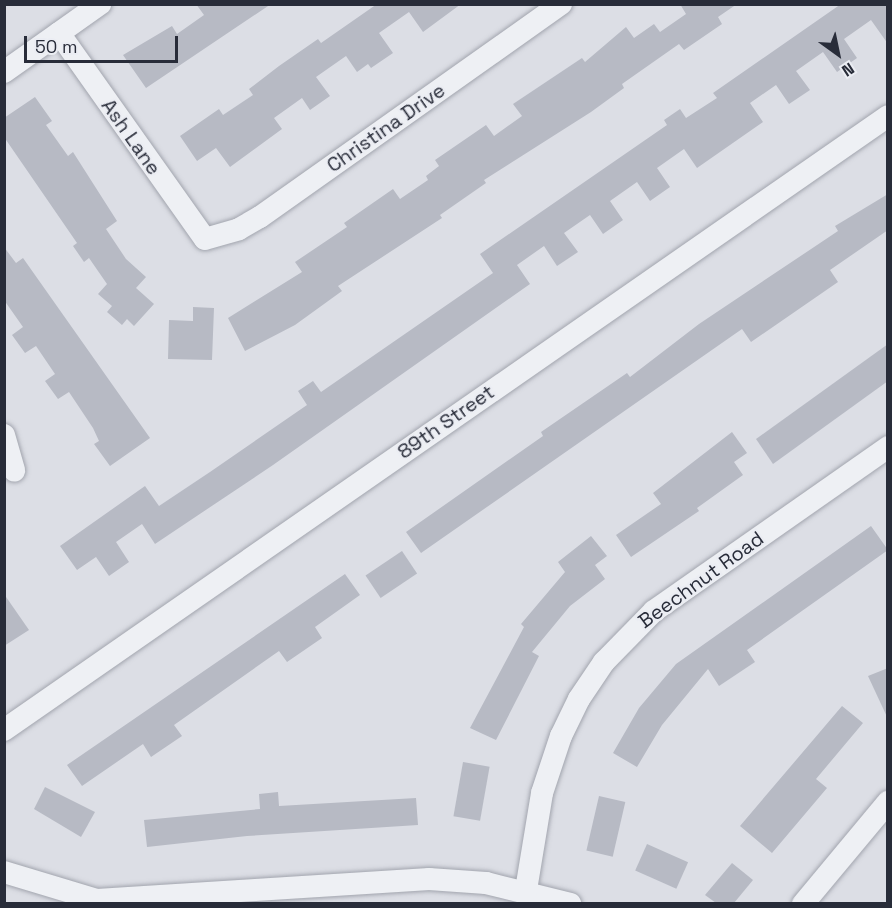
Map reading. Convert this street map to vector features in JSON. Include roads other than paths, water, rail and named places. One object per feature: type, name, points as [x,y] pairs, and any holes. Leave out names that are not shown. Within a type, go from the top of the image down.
[{"type":"street","points":[[4,72],[100,4]]},
{"type":"street","name":"Christina Drive","points":[[205,238],[239,229],[260,217],[561,4]]},
{"type":"street","name":"Ash Lane","points":[[59,33],[205,238]]},
{"type":"street","name":"89th Street","points":[[4,730],[888,116]]},
{"type":"street","points":[[4,435],[14,471]]},
{"type":"street","name":"Beechnut Road","points":[[526,890],[542,793],[561,736],[579,699],[604,662],[654,611],[888,447]]},
{"type":"street","points":[[803,903],[888,802]]},
{"type":"street","points":[[4,872],[97,902],[351,894],[429,879],[486,882],[526,890],[570,903]]}]
